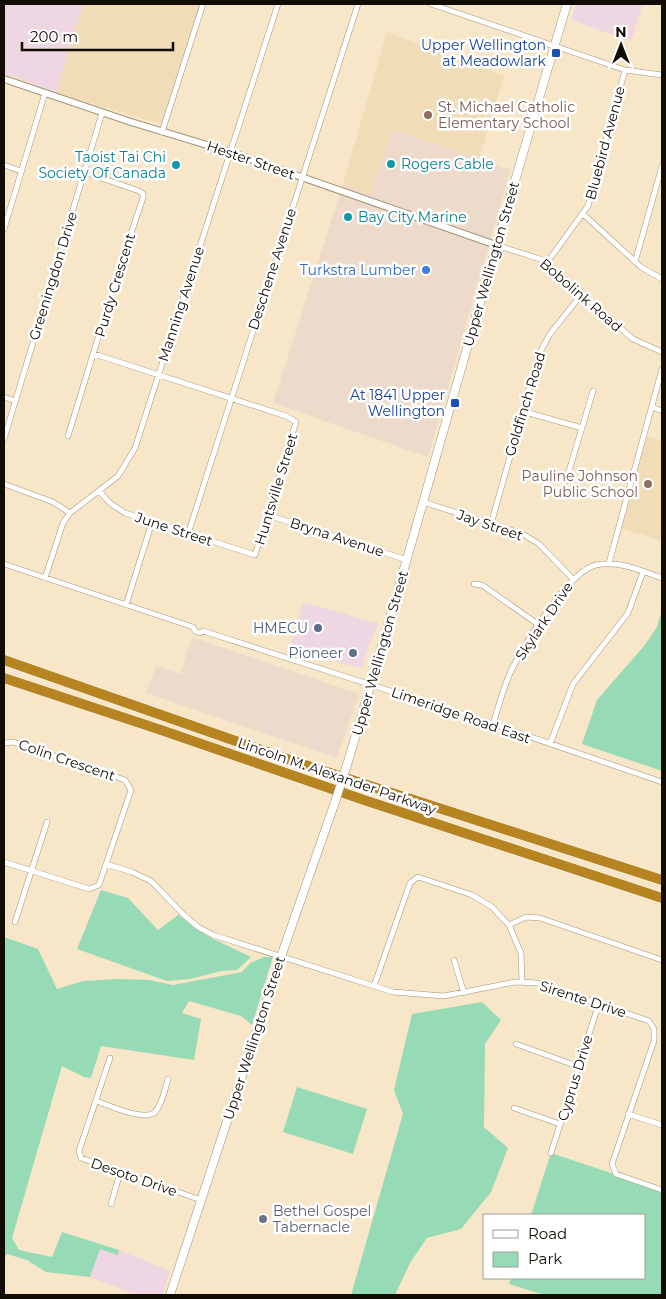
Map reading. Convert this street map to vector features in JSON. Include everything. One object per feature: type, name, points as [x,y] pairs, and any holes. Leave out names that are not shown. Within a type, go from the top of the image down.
[{"type":"highway","name":"Lincoln M. Alexander Parkway","points":[[4,660],[290,760],[659,878]]},
{"type":"highway","name":"Lincoln M. Alexander Parkway","points":[[4,678],[364,800],[662,898]]},
{"type":"main road","name":"Upper Wellington Street","points":[[170,1295],[281,958],[335,802],[372,685],[566,4]]},
{"type":"street","points":[[162,132],[203,4]]},
{"type":"street","name":"Manning Avenue","points":[[45,578],[63,523],[70,513],[118,476],[135,448],[278,4]]},
{"type":"street","name":"Deschene Avenue","points":[[188,534],[230,398],[358,4]]},
{"type":"street","points":[[431,4],[625,70],[662,75]]},
{"type":"street","name":"Bluebird Avenue","points":[[546,264],[583,214],[589,202],[625,70]]},
{"type":"street","name":"Hester Street","points":[[4,79],[102,113],[230,152],[496,245]]},
{"type":"street","points":[[4,229],[45,93]]},
{"type":"street","name":"Greeningdon Drive","points":[[4,439],[102,113]]},
{"type":"street","points":[[4,164],[22,171]]},
{"type":"street","points":[[635,262],[662,166]]},
{"type":"street","name":"Purdy Crescent","points":[[68,436],[143,198],[139,191],[84,172]]},
{"type":"street","points":[[583,214],[635,262],[649,273],[662,279]]},
{"type":"street","name":"Bobolink Road","points":[[496,245],[536,257],[633,339],[662,352]]},
{"type":"street","name":"Goldfinch Road","points":[[491,524],[539,354],[550,334],[581,295]]},
{"type":"street","points":[[94,354],[230,398]]},
{"type":"street","points":[[662,369],[608,563],[624,565],[662,578]]},
{"type":"street","points":[[566,481],[592,391]]},
{"type":"street","points":[[4,398],[15,402]]},
{"type":"street","name":"Huntsville Street","points":[[230,398],[286,416],[296,422],[255,555]]},
{"type":"street","points":[[652,408],[662,411]]},
{"type":"street","points":[[522,411],[582,428]]},
{"type":"street","points":[[4,484],[53,502],[70,513]]},
{"type":"street","name":"June Street","points":[[99,491],[121,511],[255,555]]},
{"type":"street","name":"Jay Street","points":[[423,502],[523,534],[539,544],[573,579]]},
{"type":"street","name":"Bryna Avenue","points":[[268,514],[407,560]]},
{"type":"street","points":[[126,605],[152,522]]},
{"type":"street","name":"Skylark Drive","points":[[493,724],[512,668],[539,625],[573,579],[593,566],[608,563]]},
{"type":"street","name":"Limeridge Road East","points":[[4,564],[193,627],[196,625],[202,627],[203,630],[493,724],[662,782]]},
{"type":"street","points":[[550,744],[572,684],[628,613],[643,572]]},
{"type":"street","points":[[474,584],[482,585],[539,625]]},
{"type":"street","name":"Colin Crescent","points":[[4,862],[89,889],[98,885],[131,790],[130,785],[125,780],[14,742],[5,742]]},
{"type":"street","points":[[15,922],[47,822]]},
{"type":"street","name":"Sirente Drive","points":[[106,864],[132,872],[151,882],[198,927],[213,934],[281,958],[393,992],[422,996],[464,993],[522,982],[538,983],[649,1020],[654,1029],[654,1041],[612,1164],[616,1174],[662,1190]]},
{"type":"street","points":[[374,986],[410,882],[413,878],[418,877],[472,895],[492,907],[508,924],[521,953],[522,982]]},
{"type":"street","points":[[508,924],[526,917],[540,918],[662,960]]},
{"type":"street","points":[[454,960],[464,993]]},
{"type":"street","name":"Cyprus Drive","points":[[551,1153],[598,1003]]},
{"type":"street","points":[[516,1044],[577,1066]]},
{"type":"street","name":"Desoto Drive","points":[[110,1058],[79,1151],[81,1158],[201,1200]]},
{"type":"street","points":[[96,1101],[139,1115],[150,1115],[156,1111],[168,1079]]},
{"type":"street","points":[[514,1108],[560,1124]]},
{"type":"street","points":[[628,1114],[662,1125]]},
{"type":"street","points":[[111,1204],[120,1173]]},
{"type":"shaded area","points":[[4,4],[83,4],[56,93],[4,73]]},
{"type":"shaded area","points":[[83,4],[205,4],[165,125],[56,93]]},
{"type":"shaded area","points":[[576,4],[643,4],[631,41],[571,20]]},
{"type":"shaded area","name":"St. Michael Catholic Elementary School","points":[[387,32],[504,76],[479,159],[392,129],[370,195],[343,184]]},
{"type":"shaded area","points":[[392,129],[510,170],[428,457],[273,403],[343,184],[370,194]]},
{"type":"shaded area","name":"Pauline Johnson Public School","points":[[647,436],[662,441],[662,541],[621,528]]},
{"type":"shaded area","points":[[303,602],[379,624],[369,644],[362,668],[289,651]]},
{"type":"shaded area","points":[[192,637],[359,694],[337,758],[146,693],[156,666],[180,674]]},
{"type":"shaded area","points":[[100,1249],[118,1254],[119,1250],[170,1271],[162,1295],[136,1295],[90,1277]]},
{"type":"green space","points":[[662,610],[662,771],[582,744],[597,700],[644,646],[657,627]]},
{"type":"green space","points":[[101,890],[128,898],[158,930],[178,915],[207,936],[251,957],[237,970],[222,971],[190,979],[167,981],[77,949]]},
{"type":"green space","points":[[4,937],[38,949],[57,989],[83,981],[118,979],[149,980],[173,985],[242,972],[250,963],[264,957],[273,957],[252,1025],[241,1016],[189,1001],[182,1013],[201,1019],[194,1060],[101,1046],[91,1078],[84,1077],[62,1066],[12,1238],[19,1250],[52,1257],[62,1232],[119,1250],[118,1255],[100,1249],[90,1277],[46,1272],[27,1260],[7,1254],[4,1259]]},
{"type":"green space","points":[[482,1002],[501,1020],[485,1044],[484,1127],[508,1148],[491,1192],[461,1229],[427,1238],[410,1263],[395,1295],[351,1295],[403,1114],[394,1090],[412,1014]]},
{"type":"green space","points":[[297,1087],[367,1109],[353,1154],[283,1132]]},
{"type":"green space","points":[[551,1153],[662,1190],[662,1295],[544,1295],[509,1284],[511,1279],[646,1279],[646,1214],[531,1214]]},
{"type":"place","name":"Upper Wellington at Meadowlark","points":[[556,53]]},
{"type":"place","name":"St. Michael Catholic Elementary School","points":[[428,115]]},
{"type":"place","name":"Rogers Cable","points":[[391,164]]},
{"type":"place","name":"Taoist Tai Chi Society Of Canada","points":[[176,165]]},
{"type":"place","name":"Bay City Marine","points":[[348,217]]},
{"type":"place","name":"Turkstra Lumber","points":[[426,270]]},
{"type":"place","name":"At 1841 Upper Wellington","points":[[455,403]]},
{"type":"place","name":"Pauline Johnson Public School","points":[[648,484]]},
{"type":"place","name":"HMECU","points":[[318,628]]},
{"type":"place","name":"Pioneer","points":[[353,653]]},
{"type":"place","name":"Bethel Gospel Tabernacle","points":[[263,1219]]}]
